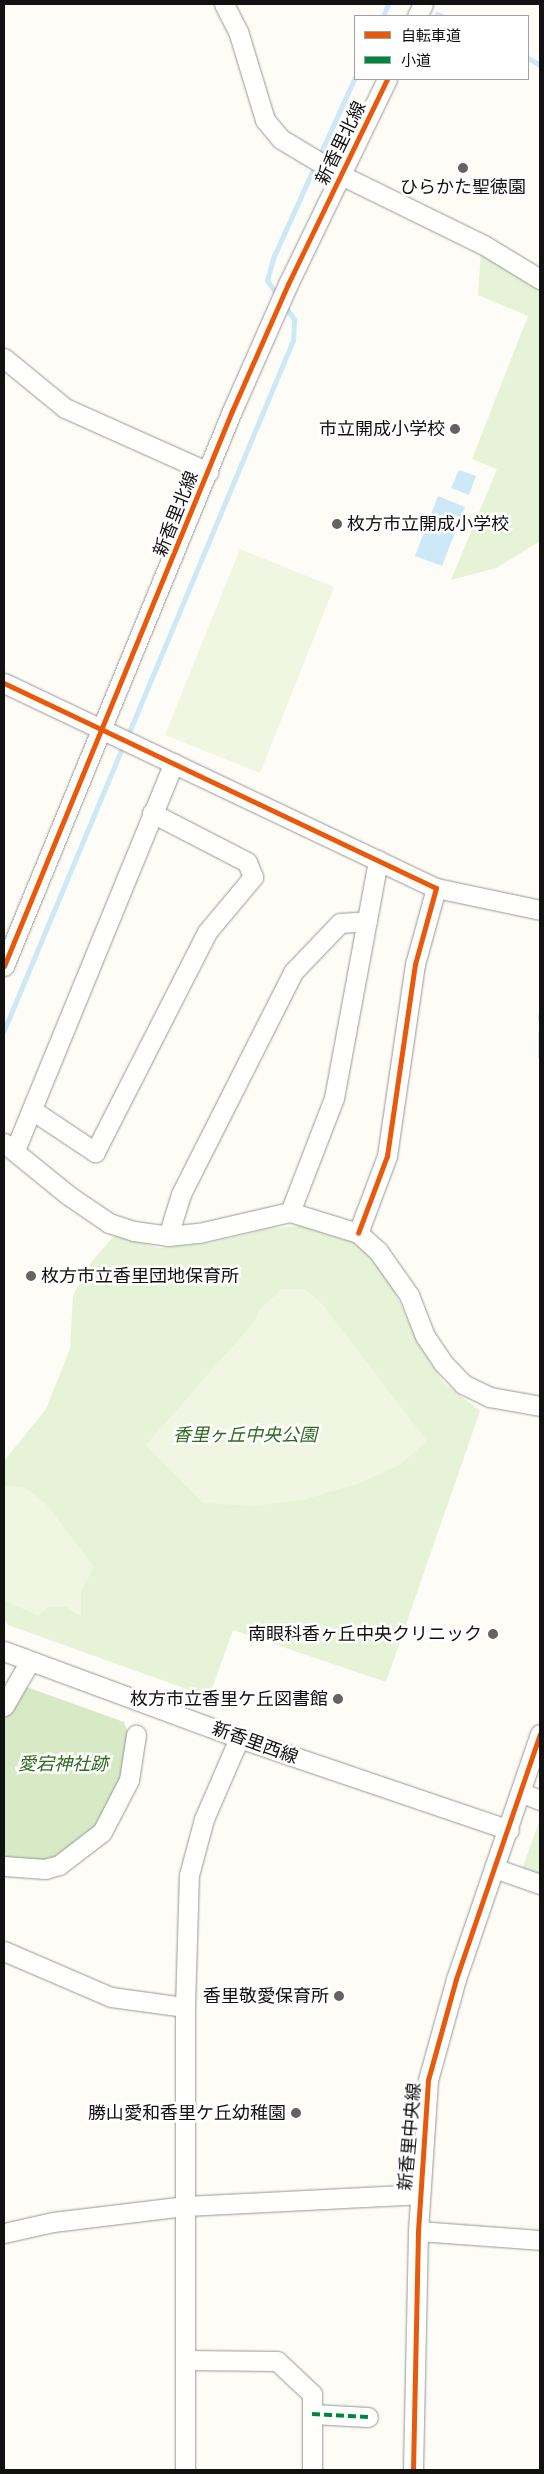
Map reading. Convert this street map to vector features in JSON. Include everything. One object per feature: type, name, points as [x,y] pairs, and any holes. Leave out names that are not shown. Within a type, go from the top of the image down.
[{"type":"street","points":[[224,4],[238,31],[266,120],[281,139],[341,175],[484,245],[540,279]]},
{"type":"street","points":[[418,15],[424,4]]},
{"type":"street","name":"新香里北線","points":[[4,966],[285,290],[387,80]]},
{"type":"street","points":[[4,358],[65,408],[208,472]]},
{"type":"street","points":[[4,683],[436,888],[538,909]]},
{"type":"street","points":[[174,763],[152,812],[32,1110],[10,1146],[68,1195],[108,1223],[134,1231],[168,1236],[199,1233],[290,1212],[358,1233],[378,1251],[409,1295],[425,1336],[443,1363],[463,1384],[490,1397],[540,1406]]},
{"type":"street","points":[[32,1110],[95,1152],[207,932],[253,877],[247,862],[152,812]]},
{"type":"street","points":[[290,1212],[334,1098],[378,860]]},
{"type":"street","points":[[358,1233],[387,1156],[415,964],[436,888]]},
{"type":"street","points":[[168,1236],[181,1194],[293,972],[340,923],[367,921]]},
{"type":"street","name":"新香里西線","points":[[4,1651],[239,1738],[509,1830]]},
{"type":"street","points":[[4,1706],[30,1661]]},
{"type":"street","name":"新香里中央線","points":[[413,2470],[419,2194],[428,2080],[456,1978],[522,1793],[540,1734]]},
{"type":"street","points":[[4,1866],[45,1869],[60,1866],[102,1832],[129,1780],[136,1736]]},
{"type":"street","points":[[185,2470],[185,2007],[189,1876],[204,1819],[239,1738]]},
{"type":"street","points":[[522,1793],[540,1800]]},
{"type":"street","points":[[494,1868],[540,1884]]},
{"type":"street","points":[[4,1951],[111,1997],[185,2007]]},
{"type":"street","points":[[4,2233],[53,2222],[186,2206],[419,2194]]},
{"type":"street","points":[[418,2231],[540,2239]]},
{"type":"street","points":[[185,2360],[277,2361],[312,2394],[312,2470]]},
{"type":"street","points":[[312,2414],[368,2417]]},
{"type":"green space","points":[[481,251],[540,286],[540,541],[496,568],[451,580],[497,469],[472,459],[528,316],[478,295]]},
{"type":"green space","points":[[240,549],[334,587],[260,773],[165,735]]},
{"type":"green space","name":"香里ヶ丘中央公園","points":[[315,1225],[358,1243],[388,1277],[419,1345],[443,1382],[480,1411],[386,1682],[233,1630],[209,1697],[8,1625],[4,1619],[4,1461],[46,1409],[70,1349],[73,1295],[93,1260],[115,1235],[159,1248],[209,1243],[271,1228]]},
{"type":"green space","points":[[282,1289],[305,1289],[322,1304],[427,1441],[399,1465],[358,1484],[306,1499],[255,1506],[203,1503],[146,1445],[255,1321],[259,1310]]},
{"type":"green space","points":[[4,1486],[24,1487],[46,1504],[94,1567],[81,1592],[81,1617],[67,1607],[49,1607],[38,1616],[4,1600]]},
{"type":"green space","name":"愛宕神社跡","points":[[21,1685],[124,1722],[129,1735],[122,1778],[96,1828],[56,1858],[44,1861],[4,1859],[4,1715]]},
{"type":"green space","points":[[540,1819],[540,1879],[521,1872]]},
{"type":"water","points":[[459,470],[476,476],[469,495],[451,488]]},
{"type":"water","points":[[438,496],[465,507],[442,566],[415,556]]},
{"type":"waterway","points":[[383,15],[388,4]]},
{"type":"waterway","points":[[529,59],[540,65]]},
{"type":"waterway","points":[[319,157],[354,79]]},
{"type":"waterway","points":[[278,296],[267,280],[274,256],[315,165]]},
{"type":"waterway","points":[[127,737],[293,341],[294,319],[284,305]]},
{"type":"waterway","points":[[4,1030],[123,745]]},
{"type":"waterway","points":[[540,1033],[540,1056]]},
{"type":"marked path","points":[[312,2414],[368,2417]]},
{"type":"cycle path","points":[[4,966],[232,411],[288,284],[387,80]]},
{"type":"cycle path","points":[[4,683],[436,888],[415,964],[387,1156],[358,1233]]},
{"type":"cycle path","points":[[413,2470],[418,2231],[428,2080],[456,1979],[540,1734]]},
{"type":"place","name":"ひらかた聖徳園","points":[[463,168]]},
{"type":"place","name":"市立開成小学校","points":[[455,429]]},
{"type":"place","name":"枚方市立開成小学校","points":[[337,524]]},
{"type":"place","name":"枚方市立香里団地保育所","points":[[31,1276]]},
{"type":"place","name":"南眼科香ヶ丘中央クリニック","points":[[493,1634]]},
{"type":"place","name":"枚方市立香里ケ丘図書館","points":[[338,1699]]},
{"type":"place","name":"香里敬愛保育所","points":[[339,1996]]},
{"type":"place","name":"勝山愛和香里ケ丘幼稚園","points":[[296,2113]]}]
